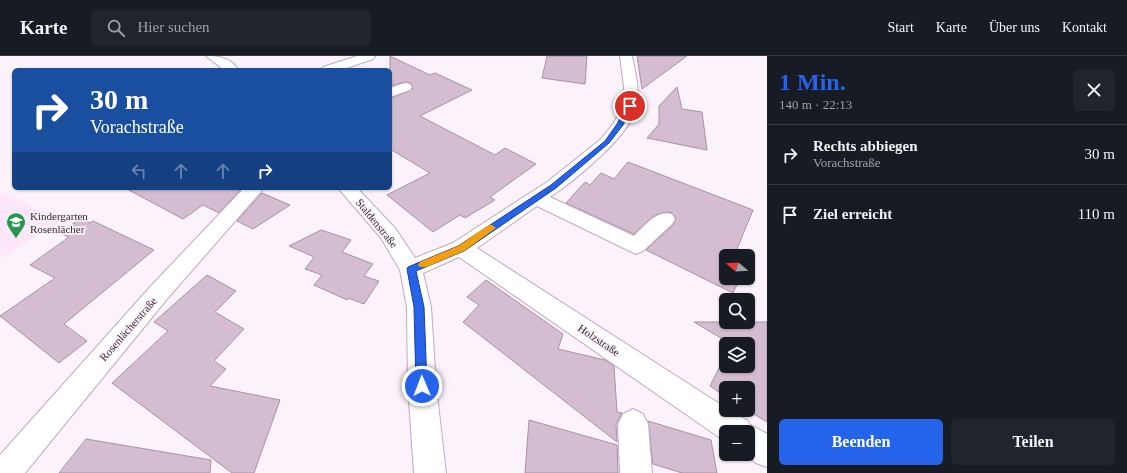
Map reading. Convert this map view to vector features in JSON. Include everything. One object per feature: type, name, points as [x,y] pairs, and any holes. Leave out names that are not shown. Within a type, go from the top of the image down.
[{"type":"street","points":[[212,56],[229,63]]},
{"type":"street","points":[[334,68],[369,56]]},
{"type":"street","points":[[411,269],[461,248],[535,198],[588,159],[607,142],[620,125],[630,106],[631,87],[626,56]]},
{"type":"street","points":[[392,92],[404,87]]},
{"type":"street","name":"Rosenlächerstraße","points":[[5,473],[148,305],[253,190]]},
{"type":"street","name":"Staldenstraße","points":[[349,190],[388,233],[411,269],[419,307],[422,386],[430,473]]},
{"type":"street","points":[[535,198],[636,246],[665,219]]},
{"type":"street","name":"Holzstraße","points":[[461,248],[726,425]]},
{"type":"street","points":[[633,424],[636,473]]},
{"type":"street","points":[[755,444],[767,452]]},
{"type":"shaded area","name":"Kindergarten Rosenlächer","points":[[0,191],[62,221],[0,258]]},
{"type":"building","points":[[390,56],[430,75],[435,73],[472,90],[420,116],[495,155],[505,148],[536,164],[490,197],[495,200],[465,218],[460,215],[433,232],[387,195],[430,173],[392,150],[392,97],[410,91],[413,88],[411,83],[405,82],[392,85],[392,68],[390,68]]},
{"type":"building","points":[[547,56],[587,56],[585,84],[542,78]]},
{"type":"building","points":[[637,56],[687,56],[642,89]]},
{"type":"building","points":[[677,87],[682,109],[702,112],[707,150],[647,138],[659,124],[659,106]]},
{"type":"building","points":[[628,162],[753,210],[737,249],[719,249],[719,285],[737,285],[733,293],[646,250],[673,225],[676,218],[672,213],[666,212],[655,215],[634,234],[566,203],[585,182],[590,185],[601,173],[614,179]]},
{"type":"building","points":[[129,190],[240,190],[219,213],[203,205],[183,219]]},
{"type":"building","points":[[262,193],[290,205],[253,229],[237,221]]},
{"type":"building","points":[[81,218],[90,223],[93,221],[154,250],[64,324],[87,341],[59,363],[0,316],[55,278],[30,265],[69,237],[60,233]]},
{"type":"building","points":[[321,230],[351,240],[342,252],[373,264],[364,276],[379,281],[364,304],[348,298],[347,300],[314,285],[322,275],[305,269],[314,257],[289,246]]},
{"type":"building","points":[[207,275],[236,291],[215,312],[244,329],[214,361],[226,369],[210,386],[280,400],[254,473],[232,473],[112,383],[168,331],[154,322]]},
{"type":"building","points":[[486,280],[563,334],[558,349],[605,360],[614,366],[617,412],[622,413],[616,424],[617,442],[463,322],[479,305],[467,297]]},
{"type":"building","points":[[694,322],[719,322],[719,329],[755,329],[755,322],[767,322],[767,422],[755,415],[755,381],[719,381],[719,392],[710,386],[719,368],[719,373],[755,373],[755,337],[719,337]]},
{"type":"building","points":[[529,420],[617,445],[618,473],[525,473]]},
{"type":"building","points":[[648,421],[711,440],[717,473],[682,473],[653,464]]},
{"type":"building","points":[[86,439],[211,460],[210,473],[59,473]]},
{"type":"slow traffic","points":[[423,265],[461,248],[492,228]]},
{"type":"place","name":"Kindergarten Rosenlächer","points":[[16,239]]},
{"type":"route","points":[[422,386],[419,307],[411,269],[461,248],[554,186],[607,142],[620,125],[630,106]]}]
